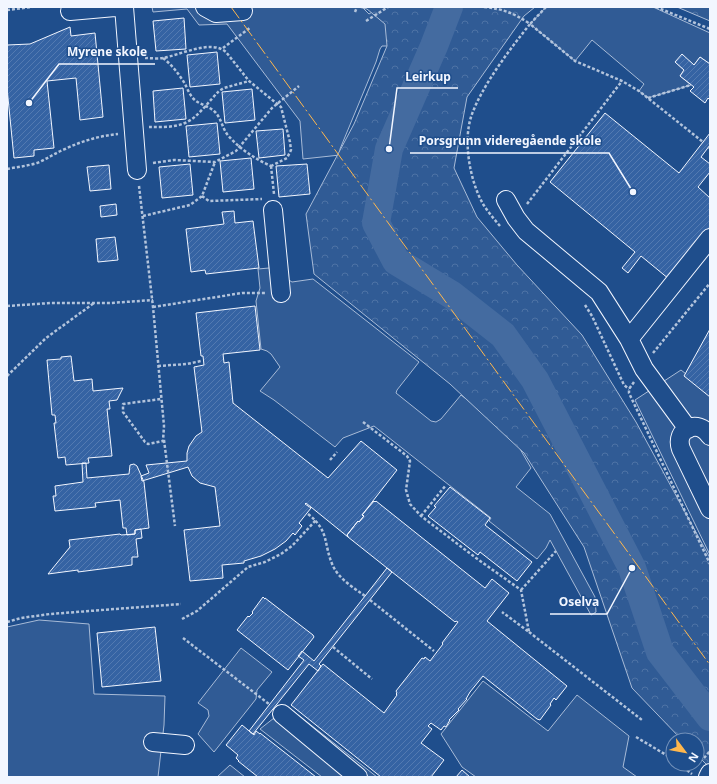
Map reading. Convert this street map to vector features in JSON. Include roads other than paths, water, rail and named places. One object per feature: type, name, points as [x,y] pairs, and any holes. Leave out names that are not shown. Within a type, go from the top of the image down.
[{"type":"lane","points":[[70,11],[115,7]]},
{"type":"lane","points":[[124,7],[137,169]]},
{"type":"lane","points":[[205,7],[216,13],[248,18]]},
{"type":"lane","points":[[506,200],[516,218],[526,231],[599,292],[629,339],[644,369],[688,429]]},
{"type":"lane","points":[[271,202],[281,293]]},
{"type":"lane","points":[[629,339],[710,238]]},
{"type":"lane","points":[[710,436],[707,431],[699,427],[692,427],[688,429],[681,437],[680,445],[710,509]]},
{"type":"lane","points":[[276,709],[358,777]]},
{"type":"lane","points":[[153,742],[185,745]]},
{"type":"waterway","points":[[449,7],[434,46],[389,149],[376,223],[396,261],[452,295],[503,335],[535,380],[632,568],[660,652],[710,717]]},
{"type":"place","name":"Myrene skole","points":[[29,103]]},
{"type":"place","name":"Leirkup","points":[[389,149]]},
{"type":"place","name":"Porsgrunn videregående skole","points":[[633,192]]},
{"type":"place","name":"Oselva","points":[[632,568]]}]
